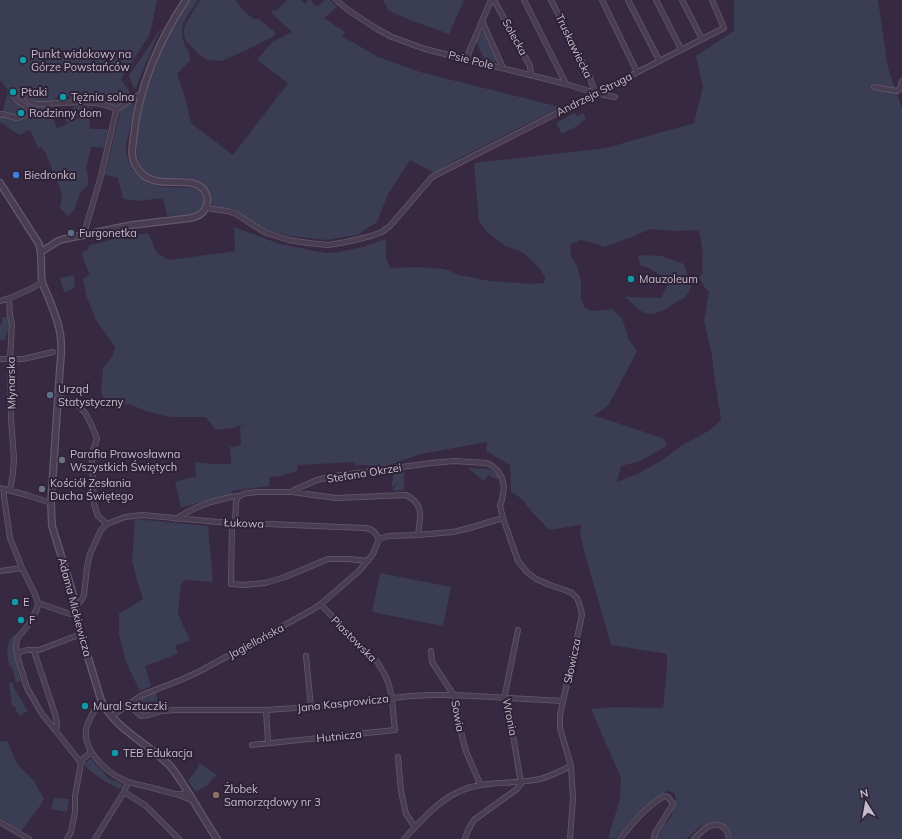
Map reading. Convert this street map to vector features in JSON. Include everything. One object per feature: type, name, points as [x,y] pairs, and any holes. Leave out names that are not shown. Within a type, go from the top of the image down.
[{"type":"street","points":[[0,183],[34,236],[41,252],[59,241],[85,234],[132,225],[190,218],[199,215],[206,208],[207,196],[204,191],[192,183],[160,182],[146,177],[135,163],[132,148],[135,121],[141,96],[152,65],[168,29],[186,0]]},
{"type":"street","name":"Psie Pole","points":[[336,0],[362,19],[392,37],[425,49],[615,97]]},
{"type":"street","points":[[466,59],[491,0]]},
{"type":"street","name":"Solecka","points":[[494,0],[530,66],[531,75]]},
{"type":"street","points":[[524,0],[566,84]]},
{"type":"street","name":"Truskawiecka","points":[[551,0],[589,75],[595,93]]},
{"type":"street","points":[[602,0],[637,72]]},
{"type":"street","points":[[628,0],[659,60]]},
{"type":"street","points":[[656,0],[681,49]]},
{"type":"street","points":[[682,0],[702,39]]},
{"type":"street","name":"Andrzeja Struga","points":[[206,208],[236,214],[266,233],[289,240],[308,243],[328,245],[371,236],[382,232],[390,226],[432,177],[724,28],[712,0]]},
{"type":"street","points":[[482,21],[503,68]]},
{"type":"street","points":[[874,87],[897,91],[900,89],[902,81]]},
{"type":"street","points":[[0,115],[2,114],[17,118],[26,115],[26,107],[15,97],[17,93],[20,92],[24,93],[30,102],[33,103],[98,103],[117,109]]},
{"type":"street","points":[[85,234],[117,109],[138,95],[141,96]]},
{"type":"street","name":"Adama Mickiewicza","points":[[41,252],[43,282],[57,318],[62,339],[51,503],[52,526],[74,597],[86,655],[105,708],[120,725],[161,758],[177,775],[217,839]]},
{"type":"street","points":[[0,301],[9,299],[43,282]]},
{"type":"street","name":"Młynarska","points":[[9,299],[12,324],[10,359],[11,419],[14,458],[10,490]]},
{"type":"street","points":[[0,359],[29,358],[53,352]]},
{"type":"street","points":[[58,397],[76,403],[86,414],[92,426],[97,439],[93,450],[92,462],[94,504],[98,516],[107,524],[101,530],[90,554],[84,595],[76,606]]},
{"type":"street","name":"Stefana Okrzei","points":[[292,492],[317,480],[334,476],[432,462],[454,461],[487,464],[494,467],[500,474],[504,487],[500,506],[503,518]]},
{"type":"street","points":[[51,503],[2,488],[10,538],[22,568],[36,594],[38,603],[37,609],[29,624],[16,643],[20,667],[27,688],[42,714],[81,763]]},
{"type":"street","points":[[176,519],[187,511],[204,504],[236,496],[238,497],[247,493],[292,492]]},
{"type":"street","name":"Stefana Okrzei","points":[[292,492],[336,498],[409,497],[420,509],[418,535]]},
{"type":"street","points":[[238,497],[233,523],[231,584],[265,583],[285,577],[328,559],[368,561]]},
{"type":"street","name":"Łukowa","points":[[107,524],[125,517],[142,515],[233,523],[365,528],[372,530],[379,538]]},
{"type":"street","points":[[379,538],[466,530],[503,518]]},
{"type":"street","name":"Słowicza","points":[[503,518],[518,561],[527,572],[536,579],[550,586],[572,593],[580,604],[582,615],[560,715],[560,728],[571,766],[573,798],[570,839]]},
{"type":"street","name":"Jagiellońska","points":[[112,716],[142,695],[174,683],[202,670],[321,604],[359,571],[368,561],[373,554],[379,538]]},
{"type":"street","points":[[0,571],[22,568]]},
{"type":"street","points":[[38,603],[70,614],[77,614]]},
{"type":"street","name":"Piastowska","points":[[321,604],[324,609],[378,663],[388,681],[391,698]]},
{"type":"street","name":"Wronia","points":[[518,630],[505,697],[507,698],[521,781]]},
{"type":"street","points":[[17,652],[39,650],[81,634]]},
{"type":"street","points":[[34,651],[55,714],[57,723],[56,731]]},
{"type":"street","name":"Sowia","points":[[431,651],[432,662],[454,695],[464,744],[480,785]]},
{"type":"street","points":[[306,656],[311,707]]},
{"type":"street","name":"Jana Kasprowicza","points":[[128,704],[141,716],[162,711],[175,710],[266,710],[311,707],[411,696],[454,695],[563,702]]},
{"type":"street","name":"Hutnicza","points":[[252,744],[395,730],[391,698]]},
{"type":"street","points":[[101,700],[93,714],[86,733],[91,752],[110,772],[128,782],[180,795],[194,801]]},
{"type":"street","points":[[266,710],[268,743]]},
{"type":"street","points":[[67,839],[71,832],[75,812],[75,796],[81,763],[83,759],[91,752]]},
{"type":"street","points":[[398,757],[400,791],[406,814],[415,827]]},
{"type":"street","points":[[404,839],[433,810],[447,798],[458,792],[480,785],[542,778],[571,766]]},
{"type":"street","points":[[465,839],[466,833],[474,820],[517,789],[521,781]]},
{"type":"street","points":[[95,839],[124,792],[128,782]]},
{"type":"street","points":[[124,792],[145,805],[179,839]]},
{"type":"street","points":[[180,795],[188,792]]},
{"type":"street","points":[[620,839],[633,823],[658,800],[664,796],[668,797],[673,804],[655,833],[654,839]]},
{"type":"street","points":[[0,822],[29,839]]},
{"type":"street","points":[[694,839],[701,832],[713,825],[724,828],[729,839]]},
{"type":"shaded area","points":[[0,0],[157,0],[150,34],[121,79],[132,95],[113,108],[95,104],[92,110],[90,129],[108,129],[104,148],[91,147],[86,168],[88,185],[80,193],[74,210],[68,216],[60,208],[62,198],[60,188],[45,152],[41,147],[38,148],[30,130],[19,135],[0,122],[0,114],[3,111],[8,90],[0,80]],"holes":[[[60,95],[68,96],[73,102],[94,105],[77,119],[57,128],[52,116],[45,112],[44,109],[52,106],[54,99]]]},
{"type":"shaded area","points":[[189,0],[197,0],[184,22],[182,31],[182,37],[189,52],[190,60],[177,74],[184,94],[191,123],[233,155],[288,83],[257,60],[272,42],[292,32],[271,13],[273,10],[276,11],[287,0],[301,0],[305,4],[308,0],[312,0],[311,1],[317,7],[325,0],[330,0],[337,7],[324,18],[345,32],[342,36],[378,57],[420,72],[559,108],[458,159],[434,173],[410,160],[388,194],[377,222],[357,235],[326,240],[289,236],[266,230],[233,210],[213,207],[208,190],[197,180],[189,178],[156,177],[149,174],[141,166],[137,156],[137,124],[140,108],[161,52],[177,18]]},
{"type":"shaded area","points":[[200,0],[236,0],[242,9],[253,19],[259,19],[276,33],[272,37],[249,49],[221,61],[208,60],[199,55],[185,40],[184,34],[186,23]]},
{"type":"shaded area","points":[[383,0],[464,0],[449,34],[389,11]]},
{"type":"shaded area","points":[[734,0],[878,0],[888,68],[902,109],[902,839],[733,839],[726,826],[712,822],[701,826],[686,839],[657,839],[657,834],[671,817],[676,798],[674,793],[667,791],[631,820],[615,839],[608,838],[620,799],[621,778],[591,709],[610,707],[663,708],[667,654],[611,645],[584,551],[580,533],[581,525],[549,530],[523,500],[511,492],[510,465],[486,451],[487,442],[421,454],[386,466],[355,465],[355,462],[298,465],[297,471],[281,476],[269,477],[270,486],[232,491],[232,495],[181,508],[175,482],[196,476],[195,462],[231,464],[230,447],[241,445],[240,427],[248,423],[233,428],[216,430],[206,417],[171,417],[145,411],[130,404],[106,406],[101,392],[103,368],[112,357],[115,347],[96,320],[86,295],[83,279],[90,274],[82,253],[87,250],[90,245],[148,233],[157,253],[169,260],[235,251],[234,227],[280,244],[326,253],[363,247],[386,239],[386,258],[390,268],[419,267],[445,269],[459,275],[489,281],[531,284],[544,283],[545,277],[539,268],[524,253],[504,245],[487,232],[479,221],[474,163],[606,148],[694,123],[703,87],[696,56],[734,31]],"holes":[[[650,229],[675,231],[699,230],[703,254],[703,273],[699,278],[709,292],[704,321],[712,355],[721,420],[710,430],[681,446],[661,461],[639,473],[617,482],[621,466],[640,461],[667,446],[662,438],[593,416],[608,406],[637,351],[629,340],[622,318],[612,309],[593,311],[585,308],[581,298],[581,281],[577,266],[571,256],[570,245],[580,240],[605,247]]]},
{"type":"shaded area","points":[[161,28],[162,29],[157,37],[136,87],[134,88],[129,75]]},
{"type":"shaded area","points":[[483,31],[486,33],[497,59],[494,62],[485,60],[476,42],[479,34]]},
{"type":"shaded area","points":[[133,101],[135,102],[126,148],[132,168],[141,178],[152,184],[164,187],[199,190],[203,205],[197,214],[167,216],[163,198],[138,201],[123,199],[118,178],[105,175],[121,108]]},
{"type":"shaded area","points":[[76,106],[91,106],[81,115],[68,123],[66,122],[69,110]]},
{"type":"shaded area","points":[[575,113],[577,116],[583,113],[586,119],[580,123],[581,124],[562,134],[556,123]]},
{"type":"shaded area","points":[[638,256],[662,256],[684,264],[691,287],[686,297],[658,313],[647,313],[636,308],[625,296],[661,298],[668,284],[659,274],[640,265]]},
{"type":"shaded area","points":[[74,275],[75,285],[73,289],[64,292],[60,278]]},
{"type":"shaded area","points":[[2,317],[8,317],[9,323],[9,332],[7,332],[5,340],[0,340],[0,324],[2,324]]},
{"type":"shaded area","points":[[470,464],[470,468],[489,469],[494,473],[497,473],[500,478],[497,479],[488,475],[484,481],[469,469]]},
{"type":"shaded area","points":[[404,472],[405,473],[401,479],[404,475],[404,490],[392,491],[398,482],[392,488],[393,474]]},
{"type":"shaded area","points":[[135,519],[208,526],[213,582],[184,580],[181,584],[178,614],[190,640],[175,646],[178,654],[145,666],[151,686],[140,691],[125,659],[119,634],[119,614],[143,599],[132,561]]},
{"type":"shaded area","points":[[380,573],[451,587],[443,626],[372,612]]},
{"type":"shaded area","points":[[21,630],[14,647],[14,655],[21,681],[16,683],[13,670],[9,665],[7,653],[10,639]]},
{"type":"shaded area","points":[[9,683],[13,683],[14,688],[28,711],[20,716],[16,711],[15,706],[12,706]]},
{"type":"shaded area","points":[[156,691],[158,708],[141,713],[136,709],[134,703],[136,701]]},
{"type":"shaded area","points":[[0,741],[7,741],[18,765],[34,781],[44,799],[21,831],[0,818]]},
{"type":"shaded area","points":[[92,759],[95,763],[94,764],[97,765],[109,778],[122,784],[120,789],[111,785],[90,771],[84,764]]},
{"type":"shaded area","points":[[199,763],[217,775],[208,785],[196,792],[188,781],[199,766],[197,764]]},
{"type":"shaded area","points":[[54,798],[69,799],[67,812],[51,809]]},
{"type":"place","name":"Punkt widokowy na Górze Powstańców","points":[[23,60]]},
{"type":"place","name":"Ptaki","points":[[13,92]]},
{"type":"place","name":"Tężnia solna","points":[[63,97]]},
{"type":"place","name":"Rodzinny dom","points":[[21,113]]},
{"type":"place","name":"Biedronka","points":[[16,175]]},
{"type":"place","name":"Furgonetka","points":[[71,233]]},
{"type":"place","name":"Mauzoleum","points":[[631,279]]},
{"type":"place","name":"Urząd Statystyczny","points":[[50,395]]},
{"type":"place","name":"Parafia Prawosławna Wszystkich Świętych","points":[[62,460]]},
{"type":"place","name":"Kościół Zesłania Ducha Świętego","points":[[42,489]]},
{"type":"place","name":"E","points":[[15,602]]},
{"type":"place","name":"F","points":[[21,620]]},
{"type":"place","name":"Mural Sztuczki","points":[[85,706]]},
{"type":"place","name":"TEB Edukacja","points":[[115,753]]},
{"type":"place","name":"Żłobek Samorządowy nr 3","points":[[216,795]]}]
